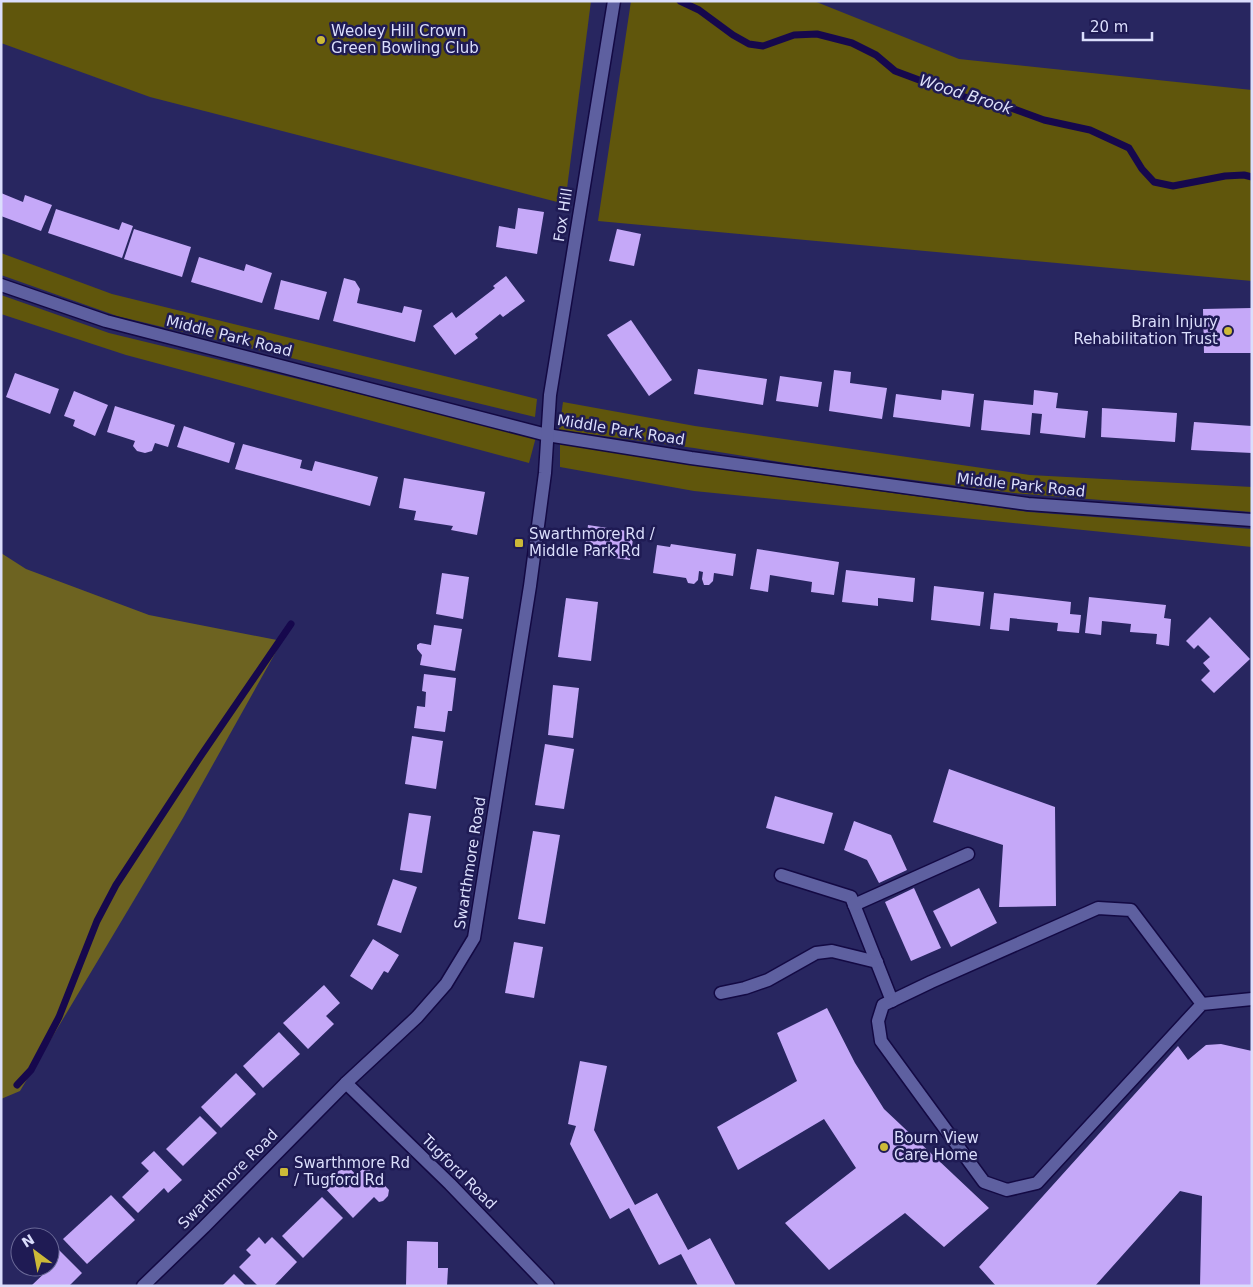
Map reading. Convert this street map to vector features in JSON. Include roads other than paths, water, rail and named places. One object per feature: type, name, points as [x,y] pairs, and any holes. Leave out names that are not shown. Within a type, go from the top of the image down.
[{"type":"street","name":"Fox Hill","points":[[547,435],[550,395],[614,1]]},
{"type":"street","name":"Middle Park Road","points":[[1,285],[106,322],[547,435],[691,458],[1028,504],[1252,520]]},
{"type":"street","name":"Swarthmore Road","points":[[143,1286],[346,1083],[417,1017],[446,984],[474,938],[530,586],[545,473],[547,435]]},
{"type":"street","points":[[854,905],[968,854]]},
{"type":"street","points":[[781,875],[851,897],[892,1001]]},
{"type":"street","points":[[1202,1004],[1131,910],[1098,908],[883,1005],[878,1021],[881,1041],[984,1182],[1007,1190],[1037,1183],[1202,1004],[1252,999]]},
{"type":"street","points":[[721,993],[745,988],[768,980],[816,953],[832,951],[876,962]]},
{"type":"street","name":"Tugford Road","points":[[346,1083],[456,1190],[548,1286]]},
{"type":"waterway","name":"Wood Brook","points":[[680,1],[699,10],[733,35],[749,44],[763,46],[794,35],[817,34],[852,43],[876,55],[895,71],[962,96],[986,104],[1011,108],[1044,120],[1090,130],[1129,148],[1142,169],[1154,182],[1173,186],[1225,176],[1244,175],[1252,177]]},
{"type":"waterway","points":[[17,1085],[31,1070],[59,1017],[97,921],[116,885],[200,757],[291,624]]},
{"type":"place","name":"Weoley Hill Crown Green Bowling Club","points":[[321,40]]},
{"type":"place","name":"Brain Injury Rehabilitation Trust","points":[[1228,331]]},
{"type":"place","name":"Swarthmore Rd / Middle Park Rd","points":[[519,543]]},
{"type":"place","name":"Bourn View Care Home","points":[[884,1147]]},
{"type":"place","name":"Swarthmore Rd / Tugford Rd","points":[[284,1172]]}]
